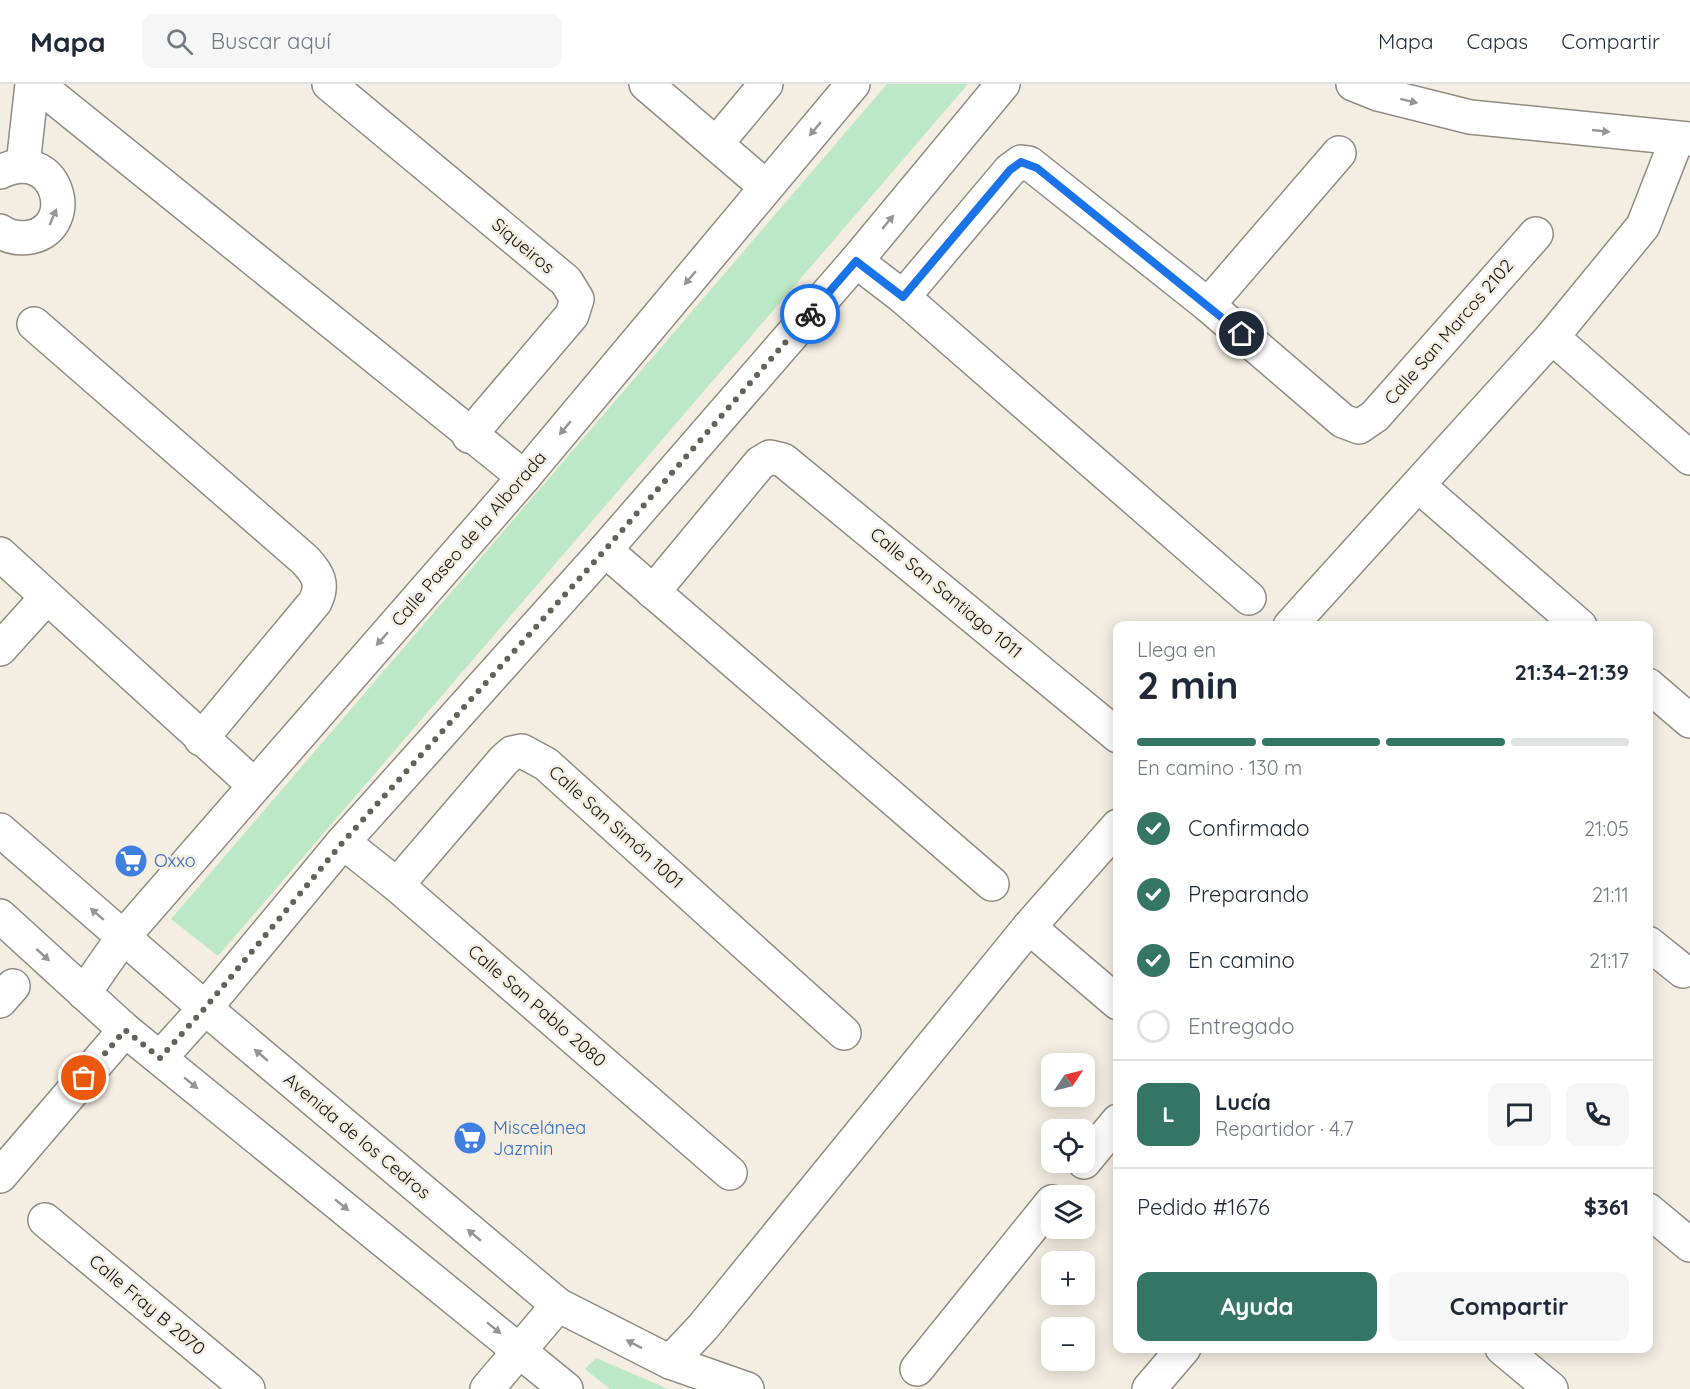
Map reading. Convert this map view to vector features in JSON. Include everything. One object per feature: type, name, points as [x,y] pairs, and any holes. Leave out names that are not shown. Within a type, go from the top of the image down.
[{"type":"street","points":[[2,236],[21,239],[37,235],[50,226],[57,212],[58,195],[51,180],[39,170],[12,169],[32,84]]},
{"type":"street","points":[[37,84],[469,436],[524,477]]},
{"type":"street","name":"Siqueiros","points":[[329,84],[566,281],[578,299],[572,315],[469,436]]},
{"type":"street","points":[[646,84],[766,187]]},
{"type":"street","points":[[716,144],[766,84]]},
{"type":"street","name":"Calle Paseo de la Alborada","points":[[84,993],[123,937],[524,477],[853,84]]},
{"type":"street","points":[[160,1058],[205,1008],[343,842],[605,550],[856,261],[1003,84]]},
{"type":"street","points":[[1295,621],[1552,337],[1643,226],[1684,139],[1470,117],[1378,94],[1353,84]]},
{"type":"street","points":[[903,297],[1010,170],[1021,162],[1037,168],[1208,304],[1339,153]]},
{"type":"street","name":"Calle San Marcos 2102","points":[[1208,304],[1343,422],[1359,427],[1375,416],[1536,234]]},
{"type":"street","points":[[856,261],[903,297],[1249,598]]},
{"type":"street","points":[[34,324],[305,560],[320,579],[320,592],[315,602],[201,739]]},
{"type":"street","points":[[1552,337],[1690,458]]},
{"type":"street","name":"Calle San Santiago 1011","points":[[653,592],[752,472],[770,458],[783,460],[796,468],[1113,732]]},
{"type":"street","points":[[1419,486],[1574,621]]},
{"type":"street","points":[[605,550],[992,884]]},
{"type":"street","points":[[0,554],[254,785]]},
{"type":"street","points":[[0,649],[46,597]]},
{"type":"street","points":[[1653,689],[1690,721]]},
{"type":"street","name":"Calle San Simón 1001","points":[[397,885],[504,760],[512,753],[522,751],[546,764],[844,1033]]},
{"type":"street","name":"Avenida de los Cedros","points":[[0,830],[205,1008],[558,1305],[670,1362],[747,1389]]},
{"type":"street","points":[[670,1362],[703,1327],[1029,927],[1113,832]]},
{"type":"street","name":"Calle San Pablo 2080","points":[[343,842],[397,885],[730,1173]]},
{"type":"street","points":[[0,916],[125,1030],[566,1389]]},
{"type":"street","points":[[1029,927],[1113,1000]]},
{"type":"street","points":[[1653,947],[1683,971]]},
{"type":"street","points":[[0,1176],[125,1030]]},
{"type":"street","points":[[1095,1149],[1113,1127]]},
{"type":"street","points":[[1066,1185],[1075,1173]]},
{"type":"street","points":[[1653,1214],[1690,1245]]},
{"type":"street","points":[[917,1369],[1041,1216]]},
{"type":"street","name":"Calle Fray B 2070","points":[[45,1220],[248,1389]]},
{"type":"street","points":[[487,1389],[558,1305]]},
{"type":"street","points":[[1149,1389],[1180,1353]]},
{"type":"street","points":[[1508,1353],[1551,1389]]},
{"type":"green space","points":[[887,84],[968,84],[218,956],[171,919]]},
{"type":"green space","points":[[596,1358],[668,1389],[610,1389],[585,1369]]},
{"type":"way so far","points":[[84,1078],[125,1030],[160,1058],[205,1008],[343,842],[605,550],[810,314]]},
{"type":"place","name":"Oxxo","points":[[131,861]]},
{"type":"place","name":"Miscelánea Jazmin","points":[[470,1138]]},
{"type":"route","points":[[810,314],[856,261],[903,297],[1015,164],[1021,162],[1029,163],[1037,168],[1208,304],[1242,334]]}]
